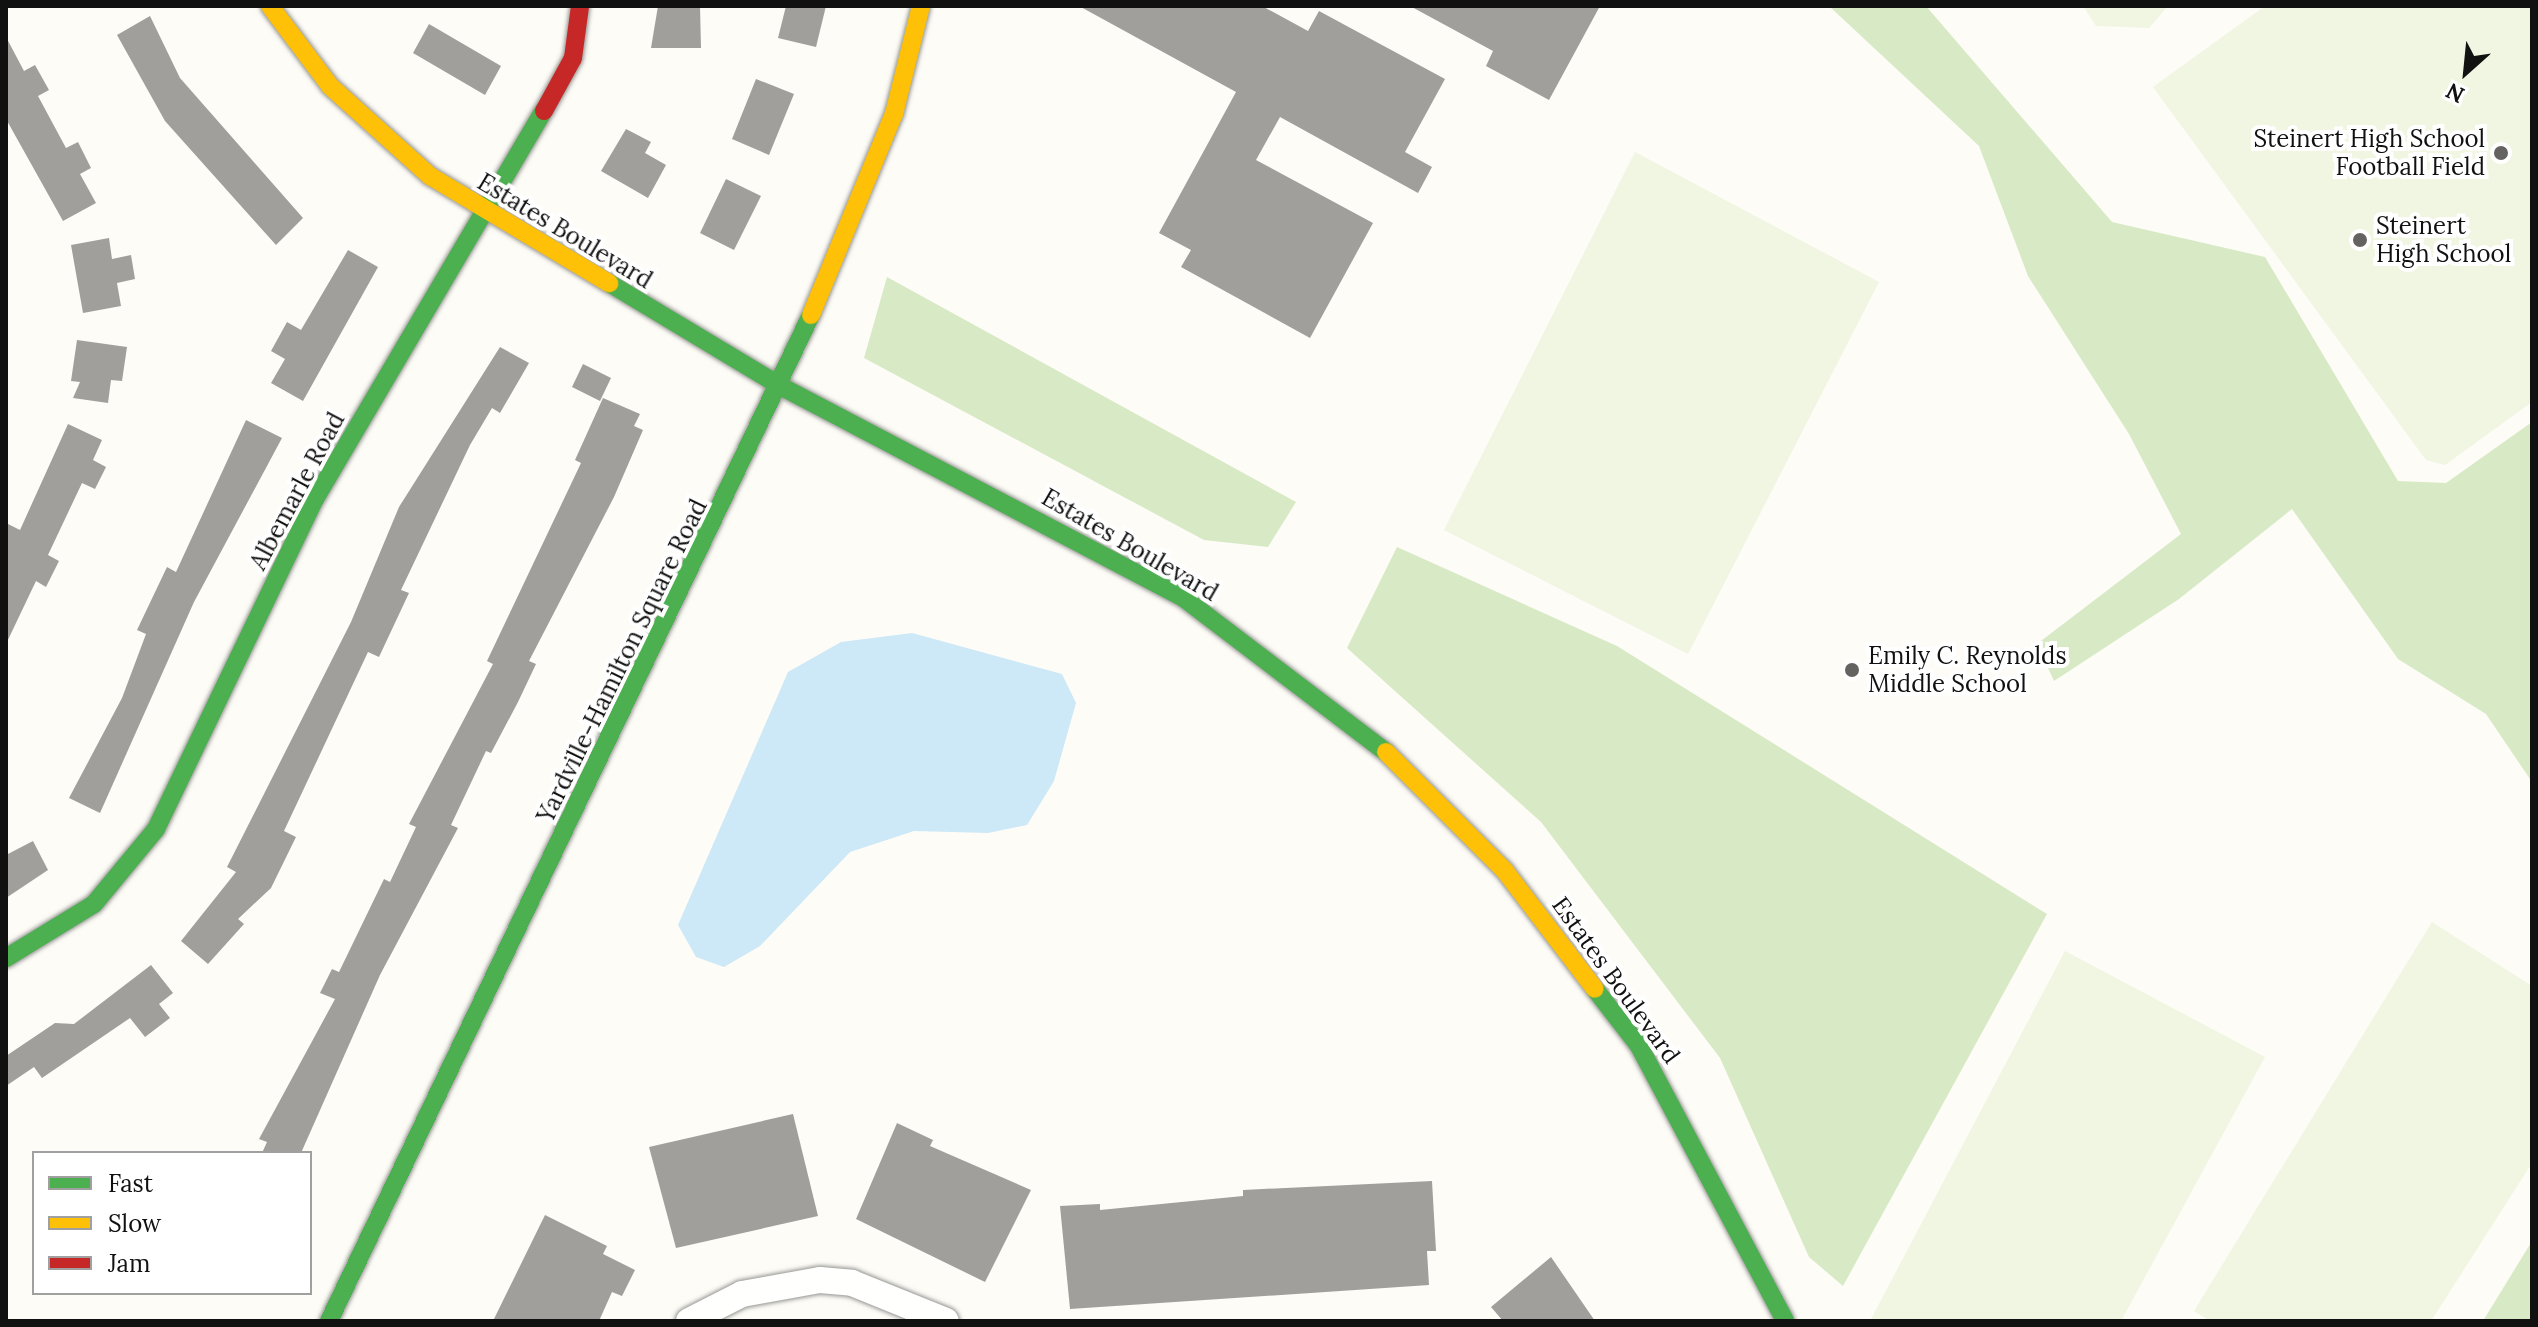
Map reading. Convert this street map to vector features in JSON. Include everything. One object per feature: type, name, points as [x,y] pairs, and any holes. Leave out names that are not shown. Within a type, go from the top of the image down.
[{"type":"street","name":"Estates Boulevard","points":[[270,6],[377,134],[484,212],[782,387],[1185,599],[1383,749],[1505,871],[1639,1046],[1785,1321]]},
{"type":"street","name":"Albemarle Road","points":[[6,958],[94,904],[156,829],[315,499],[573,58],[580,6]]},
{"type":"street","name":"Yardville-Hamilton Square Road","points":[[329,1321],[782,387],[894,114],[921,6]]},
{"type":"street","points":[[689,1321],[742,1294],[820,1280],[852,1283],[946,1321]]},
{"type":"green space","points":[[1829,6],[1926,6],[2112,222],[2265,257],[2398,481],[2446,483],[2532,422],[2532,782],[2486,714],[2398,659],[2292,509],[2179,599],[2054,681],[2037,644],[2181,534],[2129,434],[2028,276],[1979,146]]},
{"type":"green space","points":[[2083,6],[2168,6],[2149,28],[2096,26]]},
{"type":"green space","name":"Steinert High School","points":[[2265,6],[2532,6],[2532,402],[2445,465],[2426,460],[2153,87]]},
{"type":"green space","points":[[1635,152],[1879,282],[1688,654],[1444,530]]},
{"type":"green space","points":[[887,277],[1296,502],[1268,547],[1204,540],[864,358]]},
{"type":"green space","points":[[1397,547],[1617,646],[2047,914],[1843,1286],[1809,1257],[1720,1058],[1541,822],[1347,648]]},
{"type":"green space","points":[[2432,922],[2532,986],[2532,1163],[2431,1321],[2210,1321],[2194,1311]]},
{"type":"green space","points":[[2065,951],[2265,1057],[2121,1321],[1870,1321]]},
{"type":"green space","points":[[2532,1241],[2532,1321],[2483,1321]]},
{"type":"water","points":[[912,633],[1062,674],[1076,703],[1054,781],[1027,825],[988,833],[914,831],[850,852],[760,946],[724,967],[696,957],[678,925],[788,672],[841,642]]},
{"type":"building","points":[[658,6],[700,6],[701,48],[651,48]]},
{"type":"building","points":[[786,6],[826,6],[816,47],[778,38]]},
{"type":"building","points":[[1079,6],[1262,6],[1308,31],[1319,11],[1445,79],[1405,152],[1432,167],[1418,193],[1280,117],[1256,160],[1373,223],[1310,338],[1181,267],[1191,250],[1159,233],[1236,92]]},
{"type":"building","points":[[1410,6],[1600,6],[1549,100],[1486,66],[1493,51]]},
{"type":"building","points":[[150,16],[180,78],[303,218],[276,245],[165,121],[117,35]]},
{"type":"building","points":[[429,24],[501,66],[485,95],[413,53]]},
{"type":"building","points":[[6,37],[24,71],[35,65],[49,90],[38,96],[66,148],[78,142],[91,168],[80,174],[96,203],[63,221],[6,119]]},
{"type":"building","points":[[756,79],[794,94],[769,155],[732,139]]},
{"type":"building","points":[[626,129],[651,142],[645,153],[666,165],[648,198],[601,171]]},
{"type":"building","points":[[726,179],[761,196],[734,250],[700,233]]},
{"type":"building","points":[[109,238],[112,259],[131,255],[135,279],[117,283],[121,306],[83,313],[71,245]]},
{"type":"building","points":[[348,250],[378,267],[303,401],[271,383],[285,359],[271,351],[287,322],[301,330]]},
{"type":"building","points":[[77,340],[127,347],[122,381],[111,380],[108,403],[73,398],[80,382],[71,381]]},
{"type":"building","points":[[500,347],[529,363],[500,413],[492,408],[470,445],[401,590],[409,593],[379,657],[368,652],[284,831],[296,837],[271,888],[238,919],[244,924],[208,964],[181,941],[236,872],[227,867],[351,622],[399,507]]},
{"type":"building","points":[[583,364],[611,378],[600,401],[572,387]]},
{"type":"building","points":[[603,398],[640,414],[634,426],[643,430],[614,497],[529,661],[536,664],[518,702],[491,753],[486,751],[451,825],[458,828],[380,975],[302,1151],[263,1151],[267,1142],[259,1139],[335,999],[320,993],[332,969],[339,972],[384,879],[390,882],[416,827],[409,824],[493,664],[487,661],[581,463],[575,460]]},
{"type":"building","points":[[246,420],[282,438],[194,602],[100,813],[69,798],[122,698],[146,634],[137,630],[167,567],[176,572]]},
{"type":"building","points":[[68,424],[102,440],[93,460],[106,467],[95,489],[82,483],[48,555],[59,561],[46,587],[36,581],[6,644],[6,523],[20,530]]},
{"type":"building","points":[[33,841],[48,870],[6,898],[6,855]]},
{"type":"building","points":[[151,965],[173,993],[159,1004],[170,1018],[145,1037],[130,1018],[42,1078],[34,1067],[6,1086],[6,1056],[55,1023],[74,1024]]},
{"type":"building","points":[[793,1114],[818,1216],[676,1248],[649,1147]]},
{"type":"building","points":[[897,1123],[933,1140],[930,1146],[1031,1190],[985,1282],[856,1219]]},
{"type":"building","points":[[1432,1181],[1436,1251],[1427,1251],[1429,1285],[1070,1309],[1060,1206],[1100,1204],[1100,1210],[1243,1196],[1243,1190]]},
{"type":"building","points":[[545,1215],[607,1246],[603,1254],[635,1270],[622,1296],[612,1292],[599,1321],[493,1321]]},
{"type":"building","points":[[1551,1257],[1595,1321],[1503,1321],[1491,1307]]},
{"type":"traffic: fast","points":[[6,958],[94,904],[156,829],[315,499],[544,111]]},
{"type":"traffic: fast","points":[[609,283],[782,387],[1185,599],[1386,752]]},
{"type":"traffic: fast","points":[[329,1321],[811,315]]},
{"type":"traffic: fast","points":[[1595,989],[1639,1046],[1785,1321]]},
{"type":"traffic: slow","points":[[270,6],[330,86],[430,176],[609,283]]},
{"type":"traffic: slow","points":[[811,315],[894,114],[921,6]]},
{"type":"traffic: slow","points":[[1386,752],[1505,871],[1595,989]]},
{"type":"traffic: jam","points":[[544,111],[573,58],[580,6]]},
{"type":"place","name":"Steinert High School Football Field","points":[[2501,153]]},
{"type":"place","name":"Steinert High School","points":[[2360,240]]},
{"type":"place","name":"Emily C. Reynolds Middle School","points":[[1852,670]]}]
